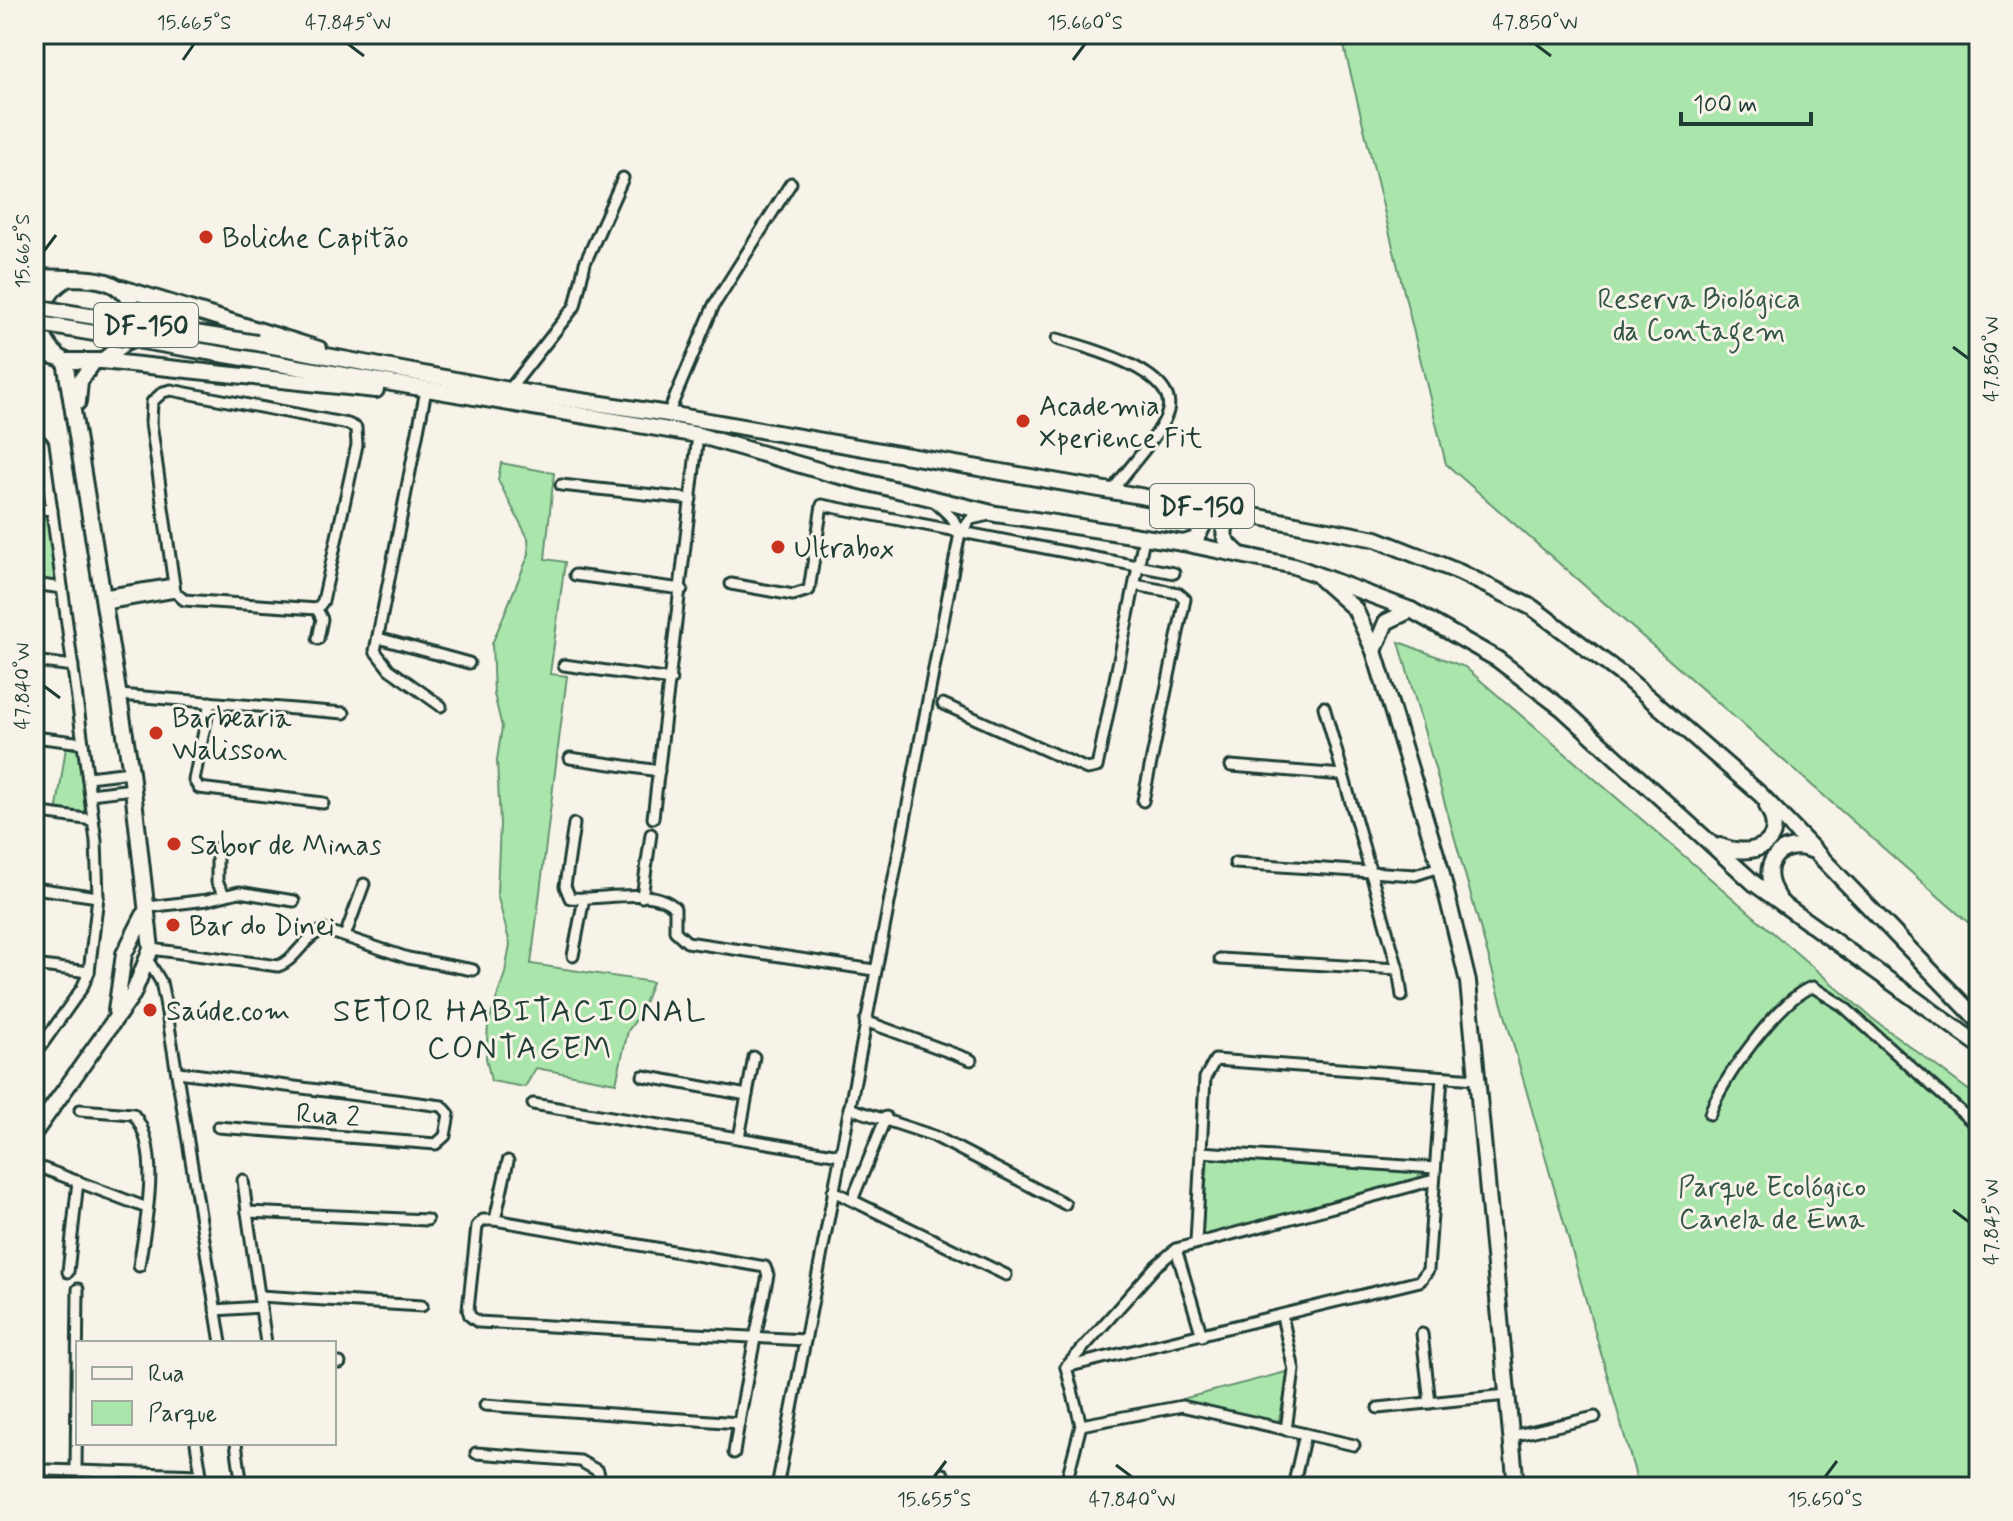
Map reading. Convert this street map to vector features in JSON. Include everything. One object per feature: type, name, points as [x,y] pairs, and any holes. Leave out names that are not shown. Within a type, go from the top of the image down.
[{"type":"main road","points":[[34,277],[91,279],[293,339],[356,363]]},
{"type":"main road","points":[[34,1133],[114,1023],[141,979],[150,952],[148,907],[131,772],[78,430],[62,359],[45,335],[42,306],[52,288],[69,278]]},
{"type":"main road","points":[[78,430],[79,386],[98,362],[126,342],[133,318],[132,306],[122,288]]},
{"type":"main road","name":"DF-150","points":[[34,307],[1190,504],[1376,539],[1514,597],[1560,625],[1595,652],[1760,794],[1979,1021]]},
{"type":"main road","name":"DF-150","points":[[34,323],[698,435],[996,514],[1183,543],[1311,571],[1411,610],[1497,659],[1563,709],[1786,908],[1979,1045]]},
{"type":"main road","points":[[34,351],[62,359],[398,393],[422,390]]},
{"type":"main road","points":[[1183,543],[1196,539],[1204,524],[1200,512],[1190,504]]},
{"type":"main road","points":[[1238,553],[1226,542],[1224,532],[1228,522],[1243,514]]},
{"type":"main road","points":[[1311,571],[1355,609],[1374,651],[1440,867],[1468,982],[1516,1487]]},
{"type":"main road","points":[[1374,651],[1377,635],[1386,622],[1411,610]]},
{"type":"main road","points":[[1709,841],[1734,852],[1754,853],[1763,846],[1773,831],[1774,819],[1760,794]]},
{"type":"main road","points":[[1786,908],[1769,885],[1769,871],[1776,854],[1789,846],[1804,846],[1823,856]]},
{"type":"main road","points":[[114,1023],[129,942],[148,907]]},
{"type":"main road","points":[[129,942],[140,937],[150,952]]},
{"type":"main road","points":[[122,973],[131,979],[141,979]]},
{"type":"street","points":[[509,390],[575,306],[585,263],[623,178]]},
{"type":"street","points":[[668,414],[683,371],[714,305],[791,183]]},
{"type":"street","points":[[1057,339],[1125,360],[1148,376],[1165,397],[1166,416],[1112,491]]},
{"type":"street","points":[[171,390],[356,428],[357,445],[323,601],[317,609],[184,600],[175,588],[150,411],[156,396],[171,390]]},
{"type":"street","points":[[422,390],[375,651],[382,663],[441,706]]},
{"type":"street","points":[[34,433],[43,444],[88,777],[98,897],[89,972],[82,988],[39,1041],[34,1056]]},
{"type":"street","points":[[653,818],[698,435]]},
{"type":"street","points":[[561,485],[691,499]]},
{"type":"street","points":[[932,499],[953,519],[960,533]]},
{"type":"street","points":[[731,584],[793,595],[809,590],[822,505],[1174,573]]},
{"type":"street","points":[[34,508],[52,510]]},
{"type":"street","points":[[777,1487],[960,533],[971,519],[996,514]]},
{"type":"street","points":[[943,704],[1087,769],[1097,767],[1144,538]]},
{"type":"street","points":[[575,575],[682,589]]},
{"type":"street","points":[[34,584],[62,588]]},
{"type":"street","points":[[1135,585],[1178,593],[1185,599],[1143,801]]},
{"type":"street","points":[[105,599],[175,588]]},
{"type":"street","points":[[317,609],[322,619],[318,639]]},
{"type":"street","points":[[378,638],[469,663]]},
{"type":"street","points":[[34,661],[73,666]]},
{"type":"street","points":[[564,665],[671,680]]},
{"type":"street","points":[[119,695],[344,713]]},
{"type":"street","points":[[210,702],[194,780],[199,788],[323,803]]},
{"type":"street","points":[[1324,707],[1398,969],[1402,996]]},
{"type":"street","points":[[34,737],[83,743]]},
{"type":"street","points":[[570,758],[659,771]]},
{"type":"street","points":[[1231,766],[1343,775]]},
{"type":"street","points":[[88,777],[131,772]]},
{"type":"street","points":[[90,794],[133,789]]},
{"type":"street","points":[[34,812],[93,820]]},
{"type":"street","points":[[574,824],[566,893],[570,898],[642,897],[672,904],[676,913],[675,931],[687,942],[874,970]]},
{"type":"street","points":[[642,897],[651,834]]},
{"type":"street","points":[[217,848],[217,882],[224,894]]},
{"type":"street","points":[[1235,863],[1415,875],[1440,867]]},
{"type":"street","points":[[345,936],[364,884]]},
{"type":"street","points":[[34,888],[98,897]]},
{"type":"street","points":[[148,907],[207,900],[239,892],[294,901]]},
{"type":"street","points":[[573,956],[584,898]]},
{"type":"street","points":[[221,1341],[178,1072],[161,982],[150,952],[278,966],[286,963],[320,930],[408,958],[473,970]]},
{"type":"street","points":[[1220,959],[1398,969]]},
{"type":"street","points":[[34,965],[89,972]]},
{"type":"street","points":[[141,979],[161,982]]},
{"type":"street","points":[[1710,1114],[1724,1080],[1794,996],[1813,987],[1843,1006],[1979,1128]]},
{"type":"street","points":[[865,1021],[971,1060]]},
{"type":"street","points":[[739,1138],[754,1057]]},
{"type":"street","points":[[1196,1242],[1205,1078],[1215,1060],[1476,1079]]},
{"type":"street","name":"Rua 2","points":[[178,1072],[442,1106],[449,1120],[445,1136],[436,1144],[218,1127]]},
{"type":"street","points":[[643,1076],[747,1095]]},
{"type":"street","points":[[1066,1367],[1420,1281],[1428,1270],[1442,1077]]},
{"type":"street","points":[[533,1104],[840,1155]]},
{"type":"street","points":[[849,1108],[886,1117],[979,1158],[1065,1204]]},
{"type":"street","points":[[80,1110],[133,1114],[137,1118],[150,1176],[139,1266]]},
{"type":"street","points":[[853,1198],[886,1117]]},
{"type":"street","points":[[1201,1152],[1435,1168]]},
{"type":"street","points":[[495,1220],[508,1161]]},
{"type":"street","points":[[34,1165],[147,1208]]},
{"type":"street","points":[[243,1180],[266,1341]]},
{"type":"street","points":[[1066,1367],[1156,1266],[1176,1249],[1434,1180]]},
{"type":"street","points":[[68,1272],[78,1181]]},
{"type":"street","points":[[833,1191],[853,1198],[1006,1275]]},
{"type":"street","points":[[247,1212],[427,1220]]},
{"type":"street","points":[[734,1453],[755,1339],[768,1275],[760,1265],[495,1220],[483,1220],[477,1226],[468,1310],[473,1320],[755,1339],[805,1340]]},
{"type":"street","points":[[1176,1249],[1202,1336]]},
{"type":"street","points":[[78,1289],[78,1341]]},
{"type":"street","points":[[215,1310],[260,1302],[422,1306]]},
{"type":"street","points":[[1282,1316],[1294,1370],[1286,1430]]},
{"type":"street","points":[[1422,1334],[1430,1403]]},
{"type":"street","points":[[1066,1367],[1081,1425],[1067,1479],[1069,1487]]},
{"type":"street","points":[[1378,1408],[1507,1395]]},
{"type":"street","points":[[485,1405],[739,1423]]},
{"type":"street","points":[[1081,1425],[1182,1406],[1354,1445]]},
{"type":"street","points":[[1512,1436],[1595,1417]]},
{"type":"street","points":[[1293,1487],[1305,1434]]},
{"type":"street","points":[[76,1469],[77,1445]]},
{"type":"street","points":[[196,1445],[203,1487]]},
{"type":"street","points":[[236,1445],[242,1487]]},
{"type":"street","points":[[476,1453],[580,1461],[598,1471],[602,1487]]},
{"type":"street","points":[[48,1470],[200,1475]]},
{"type":"street","points":[[940,1487],[943,1474]]},
{"type":"green space","name":"Reserva Biológica da Contagem","points":[[1341,34],[1979,34],[1979,932],[1446,464]]},
{"type":"green space","points":[[501,463],[554,473],[545,559],[565,562],[550,674],[567,676],[531,964],[652,982],[640,1014],[628,1031],[616,1083],[536,1068],[525,1087],[491,1081],[486,1058],[488,1025],[505,973],[510,944],[497,894],[500,824],[497,760],[502,727],[494,694],[492,644],[529,554],[528,538],[498,480]]},
{"type":"green space","points":[[42,518],[50,520],[57,584],[36,582]]},
{"type":"green space","name":"Parque Ecológico Canela de Ema","points":[[1399,642],[1465,667],[1873,1019],[1979,1098],[1979,1487],[1639,1487]]},
{"type":"green space","points":[[66,747],[81,751],[85,816],[56,814]]},
{"type":"green space","points":[[1208,1159],[1430,1173],[1430,1177],[1202,1236]]},
{"type":"green space","points":[[1290,1371],[1278,1424],[1182,1402],[1182,1399]]},
{"type":"place","name":"Boliche Capitão","points":[[206,237]]},
{"type":"place","name":"Academia Xperience Fit","points":[[1023,421]]},
{"type":"place","name":"Ultrabox","points":[[778,547]]},
{"type":"place","name":"Barbearia Walisson","points":[[156,733]]},
{"type":"place","name":"Sabor de Minas","points":[[174,844]]},
{"type":"place","name":"Bar do Dinei","points":[[173,925]]},
{"type":"place","name":"Saúde.com","points":[[150,1010]]},
{"type":"district","name":"SETOR HABITACIONAL CONTAGEM","points":[[520,1028]]}]
